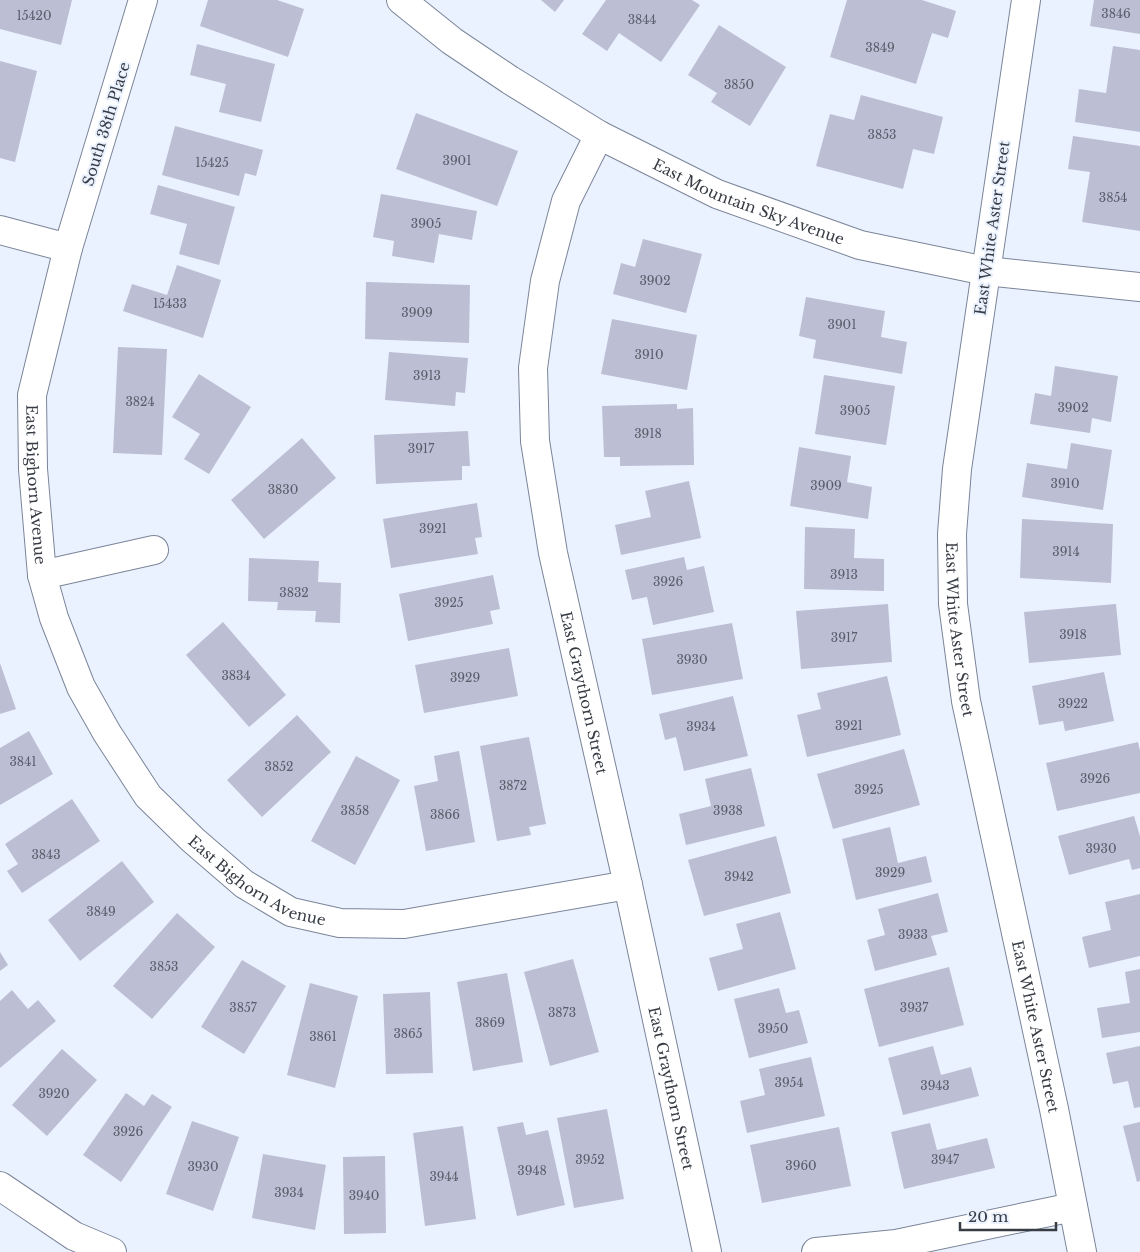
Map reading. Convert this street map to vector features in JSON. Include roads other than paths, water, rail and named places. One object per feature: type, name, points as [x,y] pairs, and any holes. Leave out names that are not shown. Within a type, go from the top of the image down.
[{"type":"street","name":"South 38th Place","points":[[68,248],[143,0]]},
{"type":"street","name":"East Mountain Sky Avenue","points":[[401,0],[452,41],[510,80],[599,135],[717,194],[860,245],[986,272],[1140,287]]},
{"type":"street","name":"East White Aster Street","points":[[1026,0],[957,469],[952,534],[953,604],[966,701],[1052,1100],[1082,1252]]},
{"type":"street","name":"East Graythorn Street","points":[[599,135],[566,201],[544,282],[533,368],[535,441],[553,553],[628,885],[707,1252]]},
{"type":"street","points":[[0,230],[68,248]]},
{"type":"street","name":"East Bighorn Avenue","points":[[68,248],[32,395],[33,469],[42,574],[54,618],[81,687],[107,733],[148,796],[192,840],[244,884],[291,912],[340,924],[404,924],[628,885]]},
{"type":"street","name":"East Bighorn Avenue","points":[[42,574],[154,550]]},
{"type":"street","points":[[0,1186],[74,1236],[112,1252]]},
{"type":"street","points":[[816,1252],[896,1244],[1073,1207]]}]
